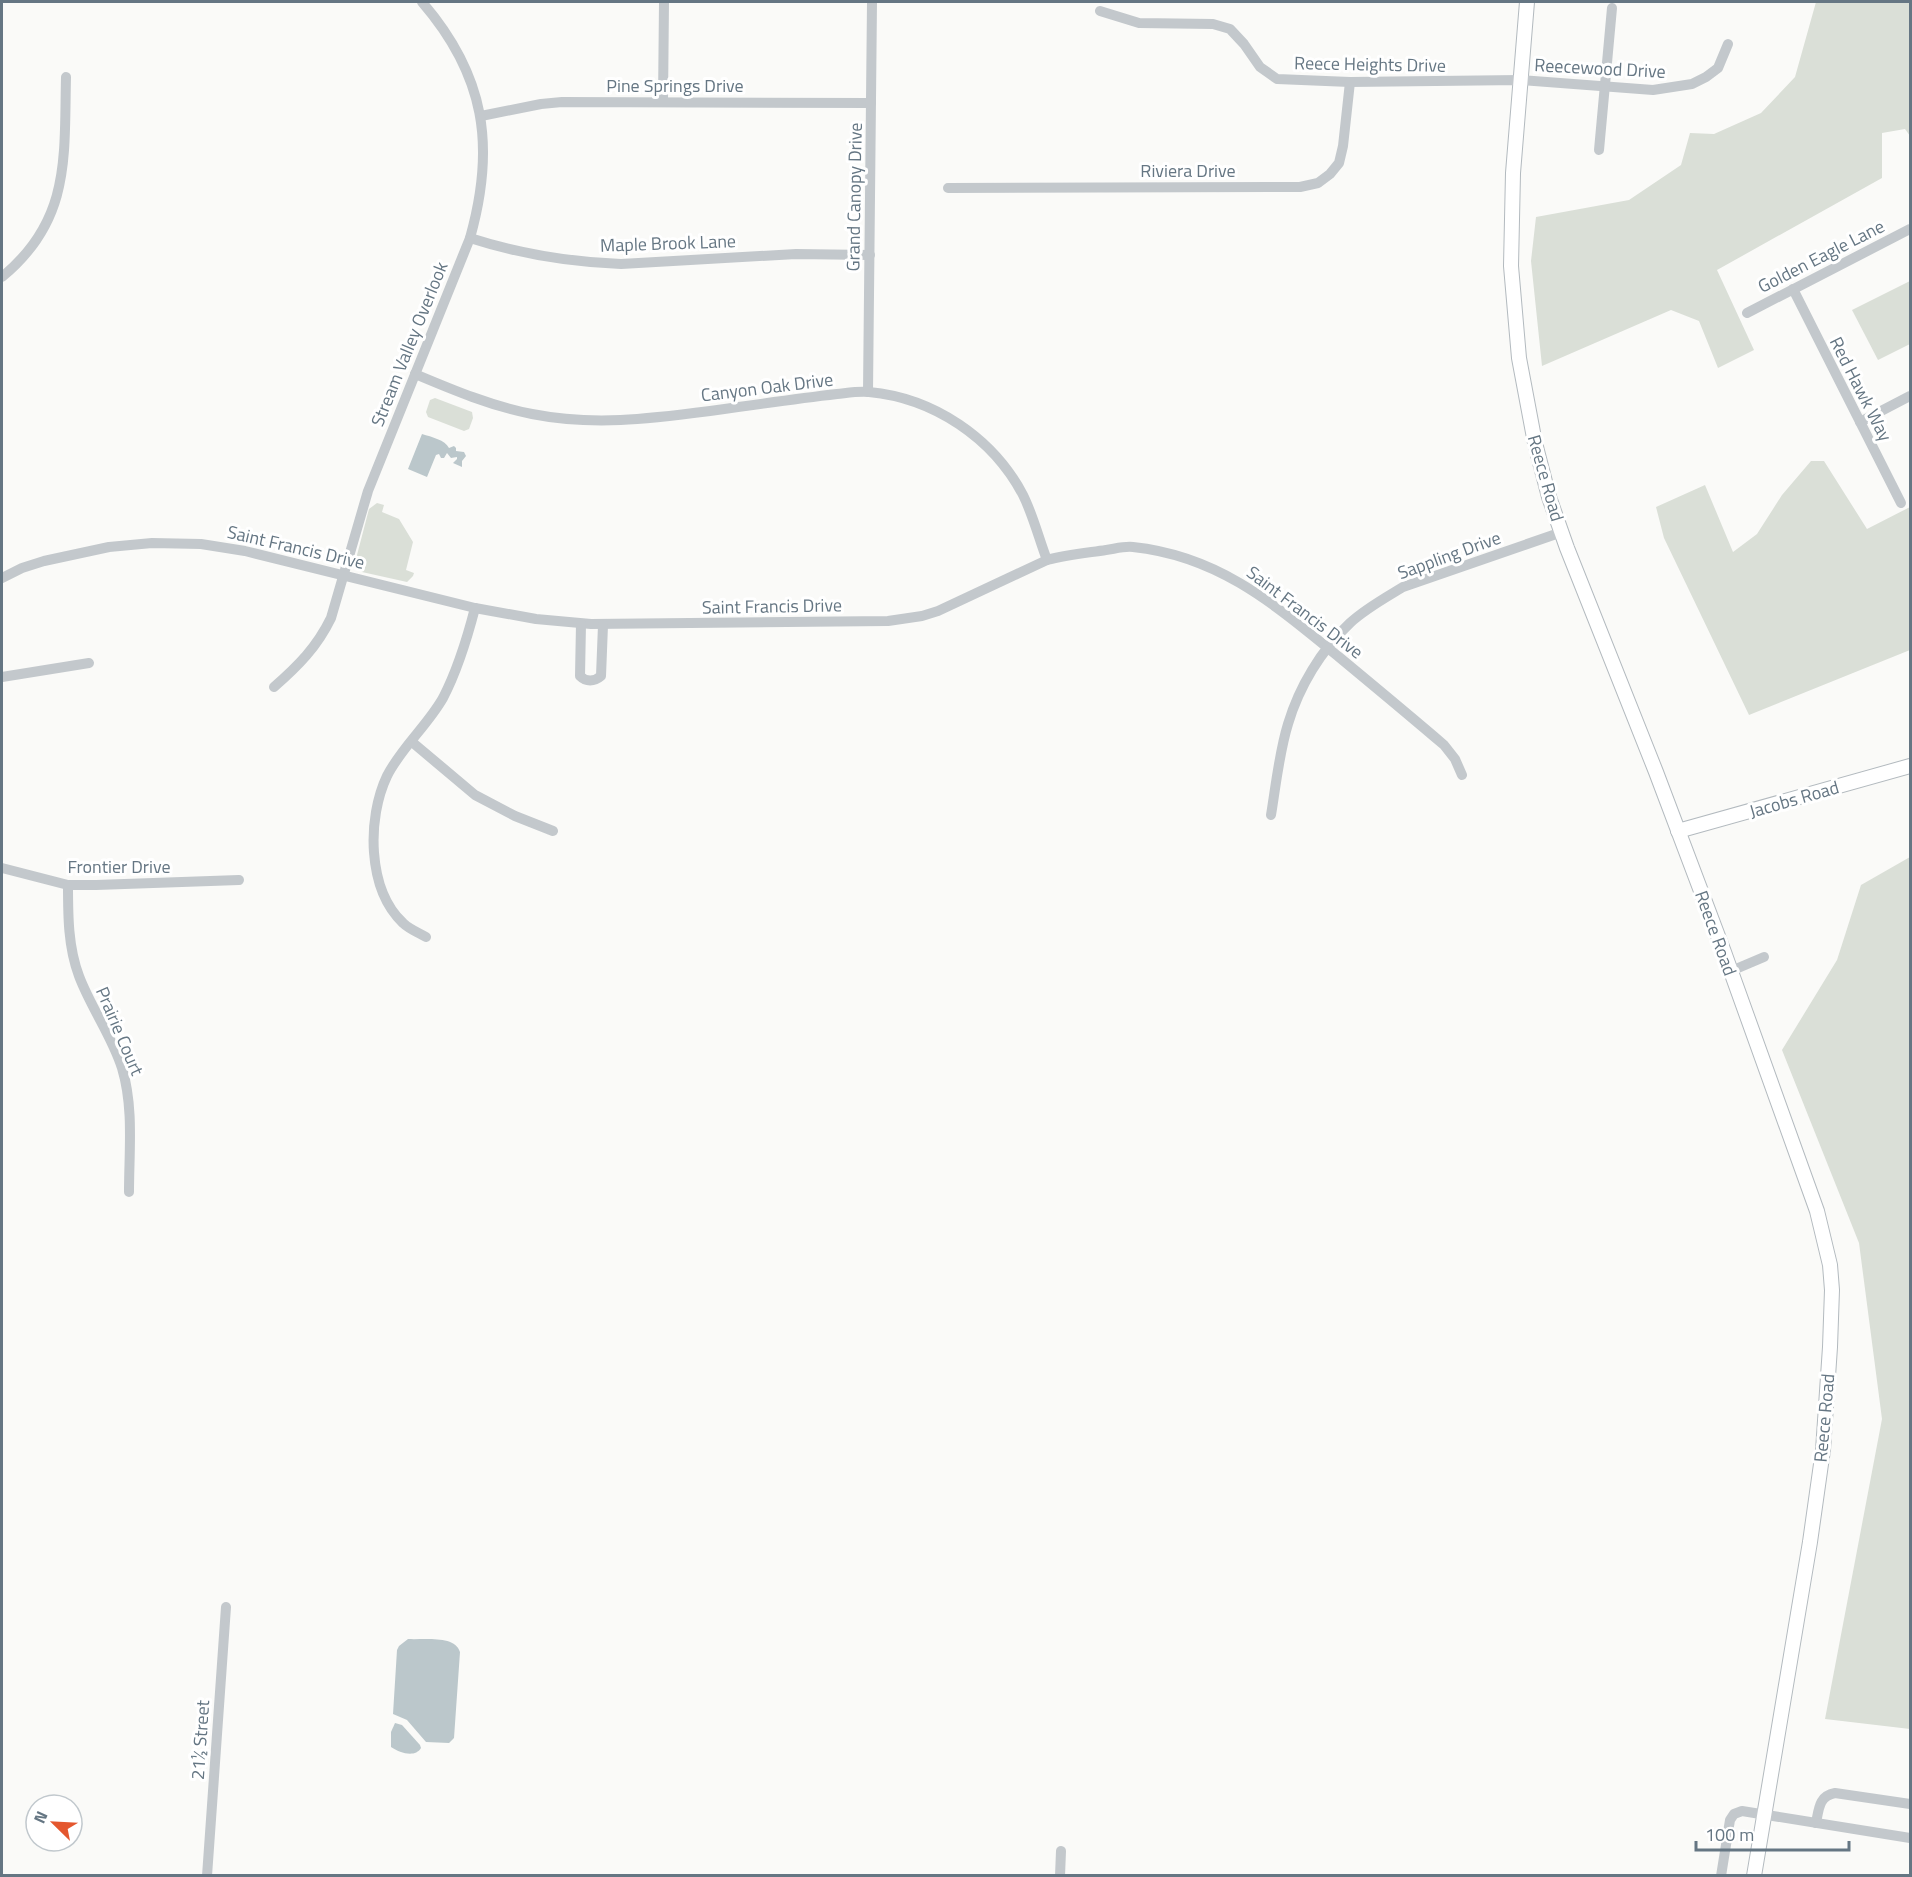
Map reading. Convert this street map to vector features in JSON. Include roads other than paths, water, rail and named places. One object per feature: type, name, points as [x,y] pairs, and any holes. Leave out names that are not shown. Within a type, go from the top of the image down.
[{"type":"main road","name":"Reece Road","points":[[1527,2],[1510,219],[1514,313],[1519,358],[1535,443],[1549,497],[1731,971],[1817,1211],[1826,1242],[1832,1290],[1820,1473],[1754,1875]]},
{"type":"main road","name":"Jacobs Road","points":[[1678,831],[1911,766]]},
{"type":"street","name":"Stream Valley Overlook","points":[[274,687],[298,666],[323,635],[331,618],[368,491],[470,238],[482,188],[484,153],[481,116],[468,75],[450,38],[422,2]]},
{"type":"street","points":[[663,101],[664,2]]},
{"type":"street","name":"Grand Canopy Drive","points":[[868,392],[872,2]]},
{"type":"street","points":[[1599,150],[1612,8]]},
{"type":"street","name":"Reece Heights Drive","points":[[1100,11],[1139,23],[1213,24],[1230,29],[1244,44],[1260,68],[1277,79],[1350,82],[1520,80]]},
{"type":"street","name":"Reecewood Drive","points":[[1520,80],[1653,90],[1672,89],[1692,84],[1718,68],[1728,44]]},
{"type":"street","points":[[2,277],[39,237],[55,204],[65,151],[66,77]]},
{"type":"street","name":"Riviera Drive","points":[[948,188],[1300,187],[1318,183],[1339,163],[1350,82]]},
{"type":"street","name":"Pine Springs Drive","points":[[481,116],[562,102],[871,103]]},
{"type":"street","name":"Golden Eagle Lane","points":[[1747,313],[1911,229]]},
{"type":"street","name":"Maple Brook Lane","points":[[470,238],[547,257],[621,264],[796,254],[870,255]]},
{"type":"street","name":"Red Hawk Way","points":[[1793,289],[1901,503]]},
{"type":"street","name":"Canyon Oak Drive","points":[[415,374],[510,409],[554,418],[593,421],[640,420],[868,392],[911,401],[959,423],[977,437],[1010,474],[1024,497],[1047,560]]},
{"type":"street","points":[[1860,422],[1911,396]]},
{"type":"street","name":"Sappling Drive","points":[[1271,815],[1287,726],[1296,700],[1306,680],[1328,648],[1350,623],[1403,587],[1562,532]]},
{"type":"street","name":"Saint Francis Drive","points":[[2,578],[22,568],[76,553],[109,547],[179,542],[245,551],[475,608],[536,619],[603,625],[876,621],[906,619],[938,611],[1047,560],[1130,546],[1168,553],[1197,562],[1217,570],[1259,594],[1444,745],[1455,759],[1462,775]]},
{"type":"street","points":[[426,937],[403,924],[392,909],[377,875],[373,834],[375,811],[388,775],[441,700],[456,670],[475,608]]},
{"type":"street","points":[[581,624],[580,676],[588,681],[601,676],[603,625]]},
{"type":"street","points":[[2,677],[89,663]]},
{"type":"street","points":[[412,742],[475,795],[515,816],[553,831]]},
{"type":"street","name":"Frontier Drive","points":[[2,868],[68,885],[239,880]]},
{"type":"street","name":"Prairie Court","points":[[68,885],[69,934],[78,974],[122,1068],[127,1092],[130,1114],[129,1192]]},
{"type":"street","points":[[1731,971],[1764,957]]},
{"type":"street","name":"21½ Street","points":[[207,1875],[226,1607]]},
{"type":"street","points":[[1816,1823],[1821,1800],[1835,1793],[1911,1804]]},
{"type":"street","points":[[1721,1875],[1730,1820],[1734,1814],[1742,1811],[1911,1838]]},
{"type":"street","points":[[1060,1875],[1061,1851]]}]
